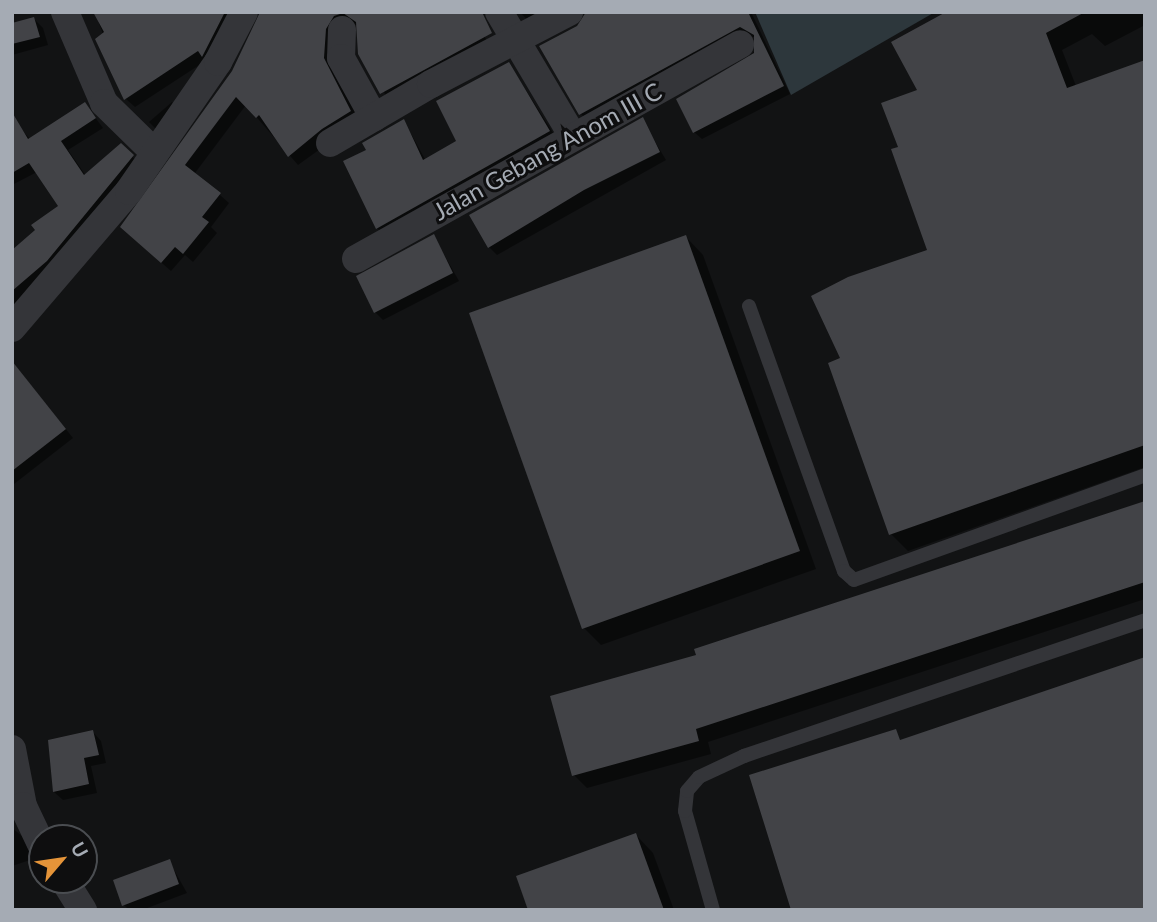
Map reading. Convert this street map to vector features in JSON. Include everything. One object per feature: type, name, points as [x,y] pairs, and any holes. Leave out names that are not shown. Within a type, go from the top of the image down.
[{"type":"street","points":[[65,12],[104,103],[154,152]]},
{"type":"street","points":[[12,328],[129,191],[218,62],[244,12]]},
{"type":"street","points":[[499,12],[572,135]]},
{"type":"street","points":[[330,144],[569,12]]},
{"type":"street","points":[[342,30],[341,58],[374,118]]},
{"type":"street","name":"Jalan Gebang Anom III C","points":[[356,258],[572,135],[740,44]]},
{"type":"street","points":[[12,749],[23,806],[32,824]]},
{"type":"street","points":[[73,894],[83,910]]},
{"type":"lane","points":[[749,306],[844,571],[854,580],[1145,475]]},
{"type":"lane","points":[[713,910],[685,811],[687,791],[699,777],[744,756],[1145,620]]},
{"type":"shaded area","points":[[755,12],[935,12],[791,95]]},
{"type":"building","points":[[93,12],[225,12],[202,57],[198,51],[124,100],[95,39],[104,32]]},
{"type":"building","points":[[260,12],[482,12],[492,33],[380,94],[358,54],[356,22],[343,13],[334,16],[326,29],[324,58],[351,111],[322,129],[288,157],[259,115],[256,118],[236,97],[185,165],[221,193],[202,217],[209,222],[183,254],[175,247],[161,263],[120,227],[232,71]]},
{"type":"building","points":[[586,12],[748,12],[784,86],[693,133],[676,99],[754,53],[754,35],[740,27],[579,115],[539,46],[577,26]]},
{"type":"building","points":[[946,12],[1085,12],[1046,33],[1067,88],[1145,60],[1145,445],[889,535],[828,363],[840,358],[811,296],[848,277],[927,250],[891,149],[898,147],[881,103],[917,90],[891,42]]},
{"type":"building","points":[[34,17],[40,37],[12,44],[12,23]]},
{"type":"building","points":[[509,62],[550,131],[376,229],[343,161],[366,150],[362,143],[404,119],[423,160],[456,141],[436,101]]},
{"type":"building","points":[[85,102],[96,118],[61,141],[84,175],[121,143],[134,155],[47,261],[12,291],[12,250],[35,230],[31,225],[58,206],[29,163],[12,173],[12,112],[28,139]]},
{"type":"building","points":[[643,117],[660,152],[584,190],[488,248],[469,215]]},
{"type":"building","points":[[434,234],[453,273],[374,313],[356,276]]},
{"type":"building","points":[[686,235],[800,551],[582,629],[469,313]]},
{"type":"building","points":[[12,361],[66,429],[12,471]]},
{"type":"building","points":[[1145,501],[1145,582],[696,729],[699,741],[572,776],[550,696],[696,655],[694,649]]},
{"type":"building","points":[[1145,657],[1145,910],[791,910],[749,775],[896,729],[900,740]]},
{"type":"building","points":[[93,730],[99,755],[84,758],[89,784],[53,792],[48,740]]},
{"type":"building","points":[[636,833],[664,910],[528,910],[516,876]]},
{"type":"building","points":[[170,859],[179,884],[122,906],[113,880]]}]
